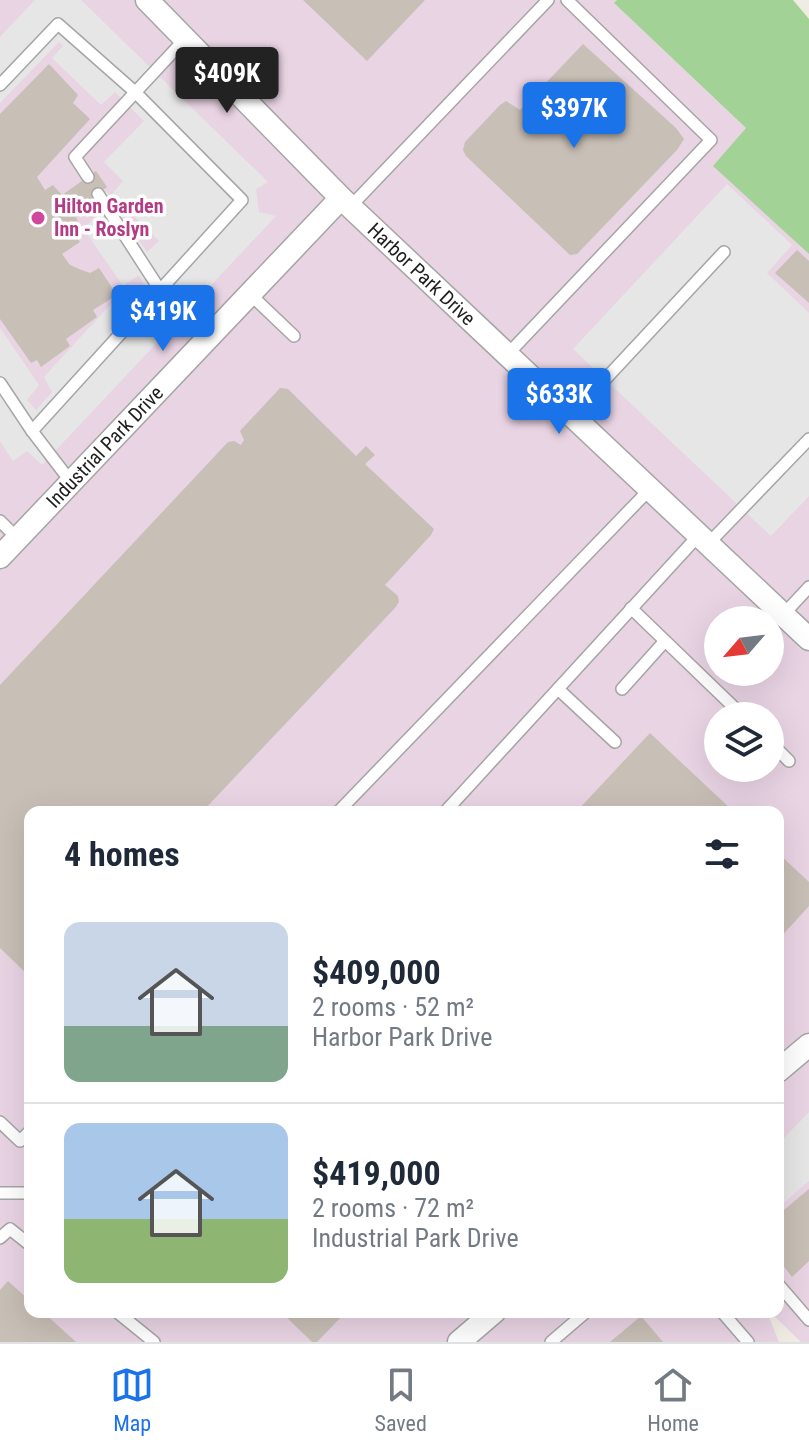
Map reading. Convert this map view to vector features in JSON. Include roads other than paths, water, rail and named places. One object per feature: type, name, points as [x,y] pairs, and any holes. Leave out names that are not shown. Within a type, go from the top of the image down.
[{"type":"street","name":"Harbor Park Drive","points":[[147,0],[346,202],[773,606]]},
{"type":"street","name":"Industrial Park Drive","points":[[0,557],[250,294],[346,202]]},
{"type":"street","name":"Harbor Park Drive","points":[[784,616],[809,639]]},
{"type":"street","points":[[784,1066],[809,1045]]},
{"type":"street","points":[[459,1342],[487,1318]]},
{"type":"lane","points":[[346,202],[548,0]]},
{"type":"lane","points":[[507,355],[711,140],[567,0]]},
{"type":"lane","points":[[0,85],[58,24],[135,92],[242,200],[32,431]]},
{"type":"lane","points":[[88,177],[75,157],[185,39]]},
{"type":"lane","points":[[98,194],[160,290]]},
{"type":"lane","points":[[571,416],[724,252]]},
{"type":"lane","points":[[250,294],[294,336]]},
{"type":"lane","points":[[0,383],[71,482]]},
{"type":"lane","points":[[451,806],[631,608],[809,439]]},
{"type":"lane","points":[[344,806],[649,490]]},
{"type":"lane","points":[[0,521],[18,539]]},
{"type":"lane","points":[[784,614],[809,587]]},
{"type":"lane","points":[[631,608],[728,702]]},
{"type":"lane","points":[[622,689],[665,641]]},
{"type":"lane","points":[[558,689],[615,742]]},
{"type":"lane","points":[[784,756],[789,761]]},
{"type":"lane","points":[[0,1122],[20,1141],[24,1137]]},
{"type":"lane","points":[[0,1193],[24,1193]]},
{"type":"lane","points":[[0,1238],[10,1229],[24,1240]]},
{"type":"lane","points":[[784,1291],[809,1320]]},
{"type":"lane","points":[[124,1318],[154,1342]]},
{"type":"lane","points":[[551,1342],[579,1318]]},
{"type":"lane","points":[[727,1318],[748,1342]]},
{"type":"place","name":"Hilton Garden Inn - Roslyn","points":[[38,218]]}]
